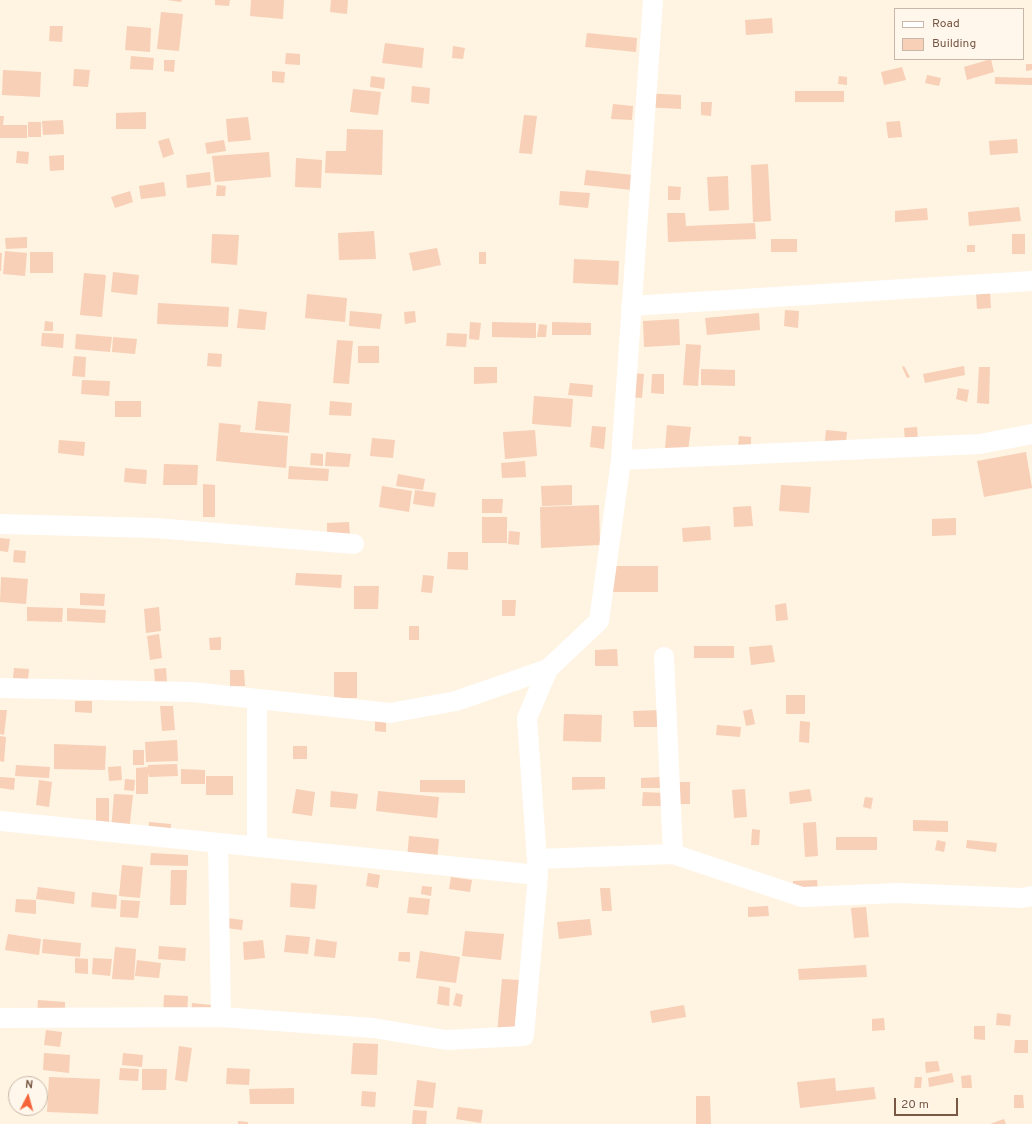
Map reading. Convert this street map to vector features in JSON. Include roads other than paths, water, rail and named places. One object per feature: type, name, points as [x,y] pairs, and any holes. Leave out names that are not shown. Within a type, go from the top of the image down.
[{"type":"street","points":[[0,688],[192,692],[390,713],[456,700],[548,669],[599,622],[621,460],[653,0]]},
{"type":"street","points":[[631,306],[1032,281]]},
{"type":"street","points":[[621,460],[980,444],[1032,434]]},
{"type":"street","points":[[0,524],[156,528],[354,544]]},
{"type":"street","points":[[664,657],[673,854]]},
{"type":"street","points":[[0,1018],[221,1017],[373,1028],[446,1040],[524,1036],[538,867],[527,718],[548,669]]},
{"type":"street","points":[[256,699],[257,847]]},
{"type":"street","points":[[0,821],[257,847],[538,867],[673,854],[802,898],[899,893],[1021,898],[1032,896]]},
{"type":"street","points":[[218,843],[221,1017]]}]
